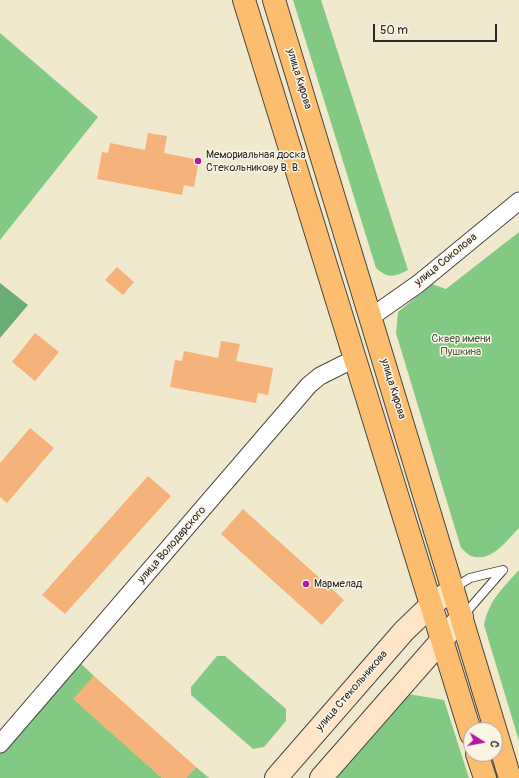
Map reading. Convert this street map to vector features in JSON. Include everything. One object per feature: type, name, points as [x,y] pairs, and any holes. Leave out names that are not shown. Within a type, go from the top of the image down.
[{"type":"main road","points":[[244,0],[430,606],[467,722]]},
{"type":"main road","name":"улица Кирова","points":[[274,0],[510,778]]},
{"type":"main road","points":[[346,332],[371,317]]},
{"type":"main road","points":[[442,643],[450,611],[453,588]]},
{"type":"main road","name":"улица Стекольникова","points":[[276,778],[404,631],[430,606],[453,588]]},
{"type":"main road","points":[[321,778],[416,669],[442,643],[462,617]]},
{"type":"main road","points":[[480,762],[485,778]]},
{"type":"street","name":"улица Соколова","points":[[371,317],[418,284],[519,201]]},
{"type":"street","name":"улица Володарского","points":[[0,744],[309,385],[320,376],[354,359]]},
{"type":"lane","points":[[453,588],[470,578],[503,570],[462,617]]},
{"type":"green space","points":[[293,0],[321,0],[408,270],[399,274],[391,276],[380,272],[376,268]]},
{"type":"green space","points":[[0,33],[98,117],[0,240]]},
{"type":"green space","name":"Сквер имени Пушкина","points":[[519,232],[519,528],[498,549],[486,556],[479,557],[470,555],[461,548],[396,333],[398,312],[432,284],[446,289]]},
{"type":"green space","points":[[0,283],[28,305],[0,338]]},
{"type":"green space","points":[[519,570],[519,741],[484,625],[489,608],[493,601]]},
{"type":"green space","points":[[217,656],[225,656],[286,709],[286,721],[264,747],[253,749],[191,695],[191,687]]},
{"type":"green space","points":[[77,660],[94,676],[74,699],[162,778],[0,778],[0,750]]},
{"type":"green space","points":[[408,694],[444,700],[469,778],[334,778]]},
{"type":"green space","points":[[196,767],[209,778],[186,778]]},
{"type":"building","points":[[148,133],[167,136],[164,153],[199,160],[194,187],[184,185],[182,195],[97,179],[102,152],[108,153],[110,143],[145,150]]},
{"type":"building","points":[[117,267],[134,282],[123,295],[105,280]]},
{"type":"building","points":[[35,333],[59,352],[35,381],[12,362]]},
{"type":"building","points":[[221,341],[240,344],[236,361],[273,368],[268,395],[258,393],[256,403],[170,387],[175,360],[182,361],[184,351],[218,358]]},
{"type":"building","points":[[30,428],[54,448],[7,503],[0,497],[0,463]]},
{"type":"building","points":[[148,476],[171,496],[65,614],[42,595]]},
{"type":"building","points":[[243,509],[344,600],[322,625],[221,534]]},
{"type":"building","points":[[94,676],[196,767],[186,778],[162,778],[73,699]]},
{"type":"place","name":"Мемориальная доска Стекольникову В. В.","points":[[198,161]]},
{"type":"place","name":"Мармелад","points":[[306,584]]}]
